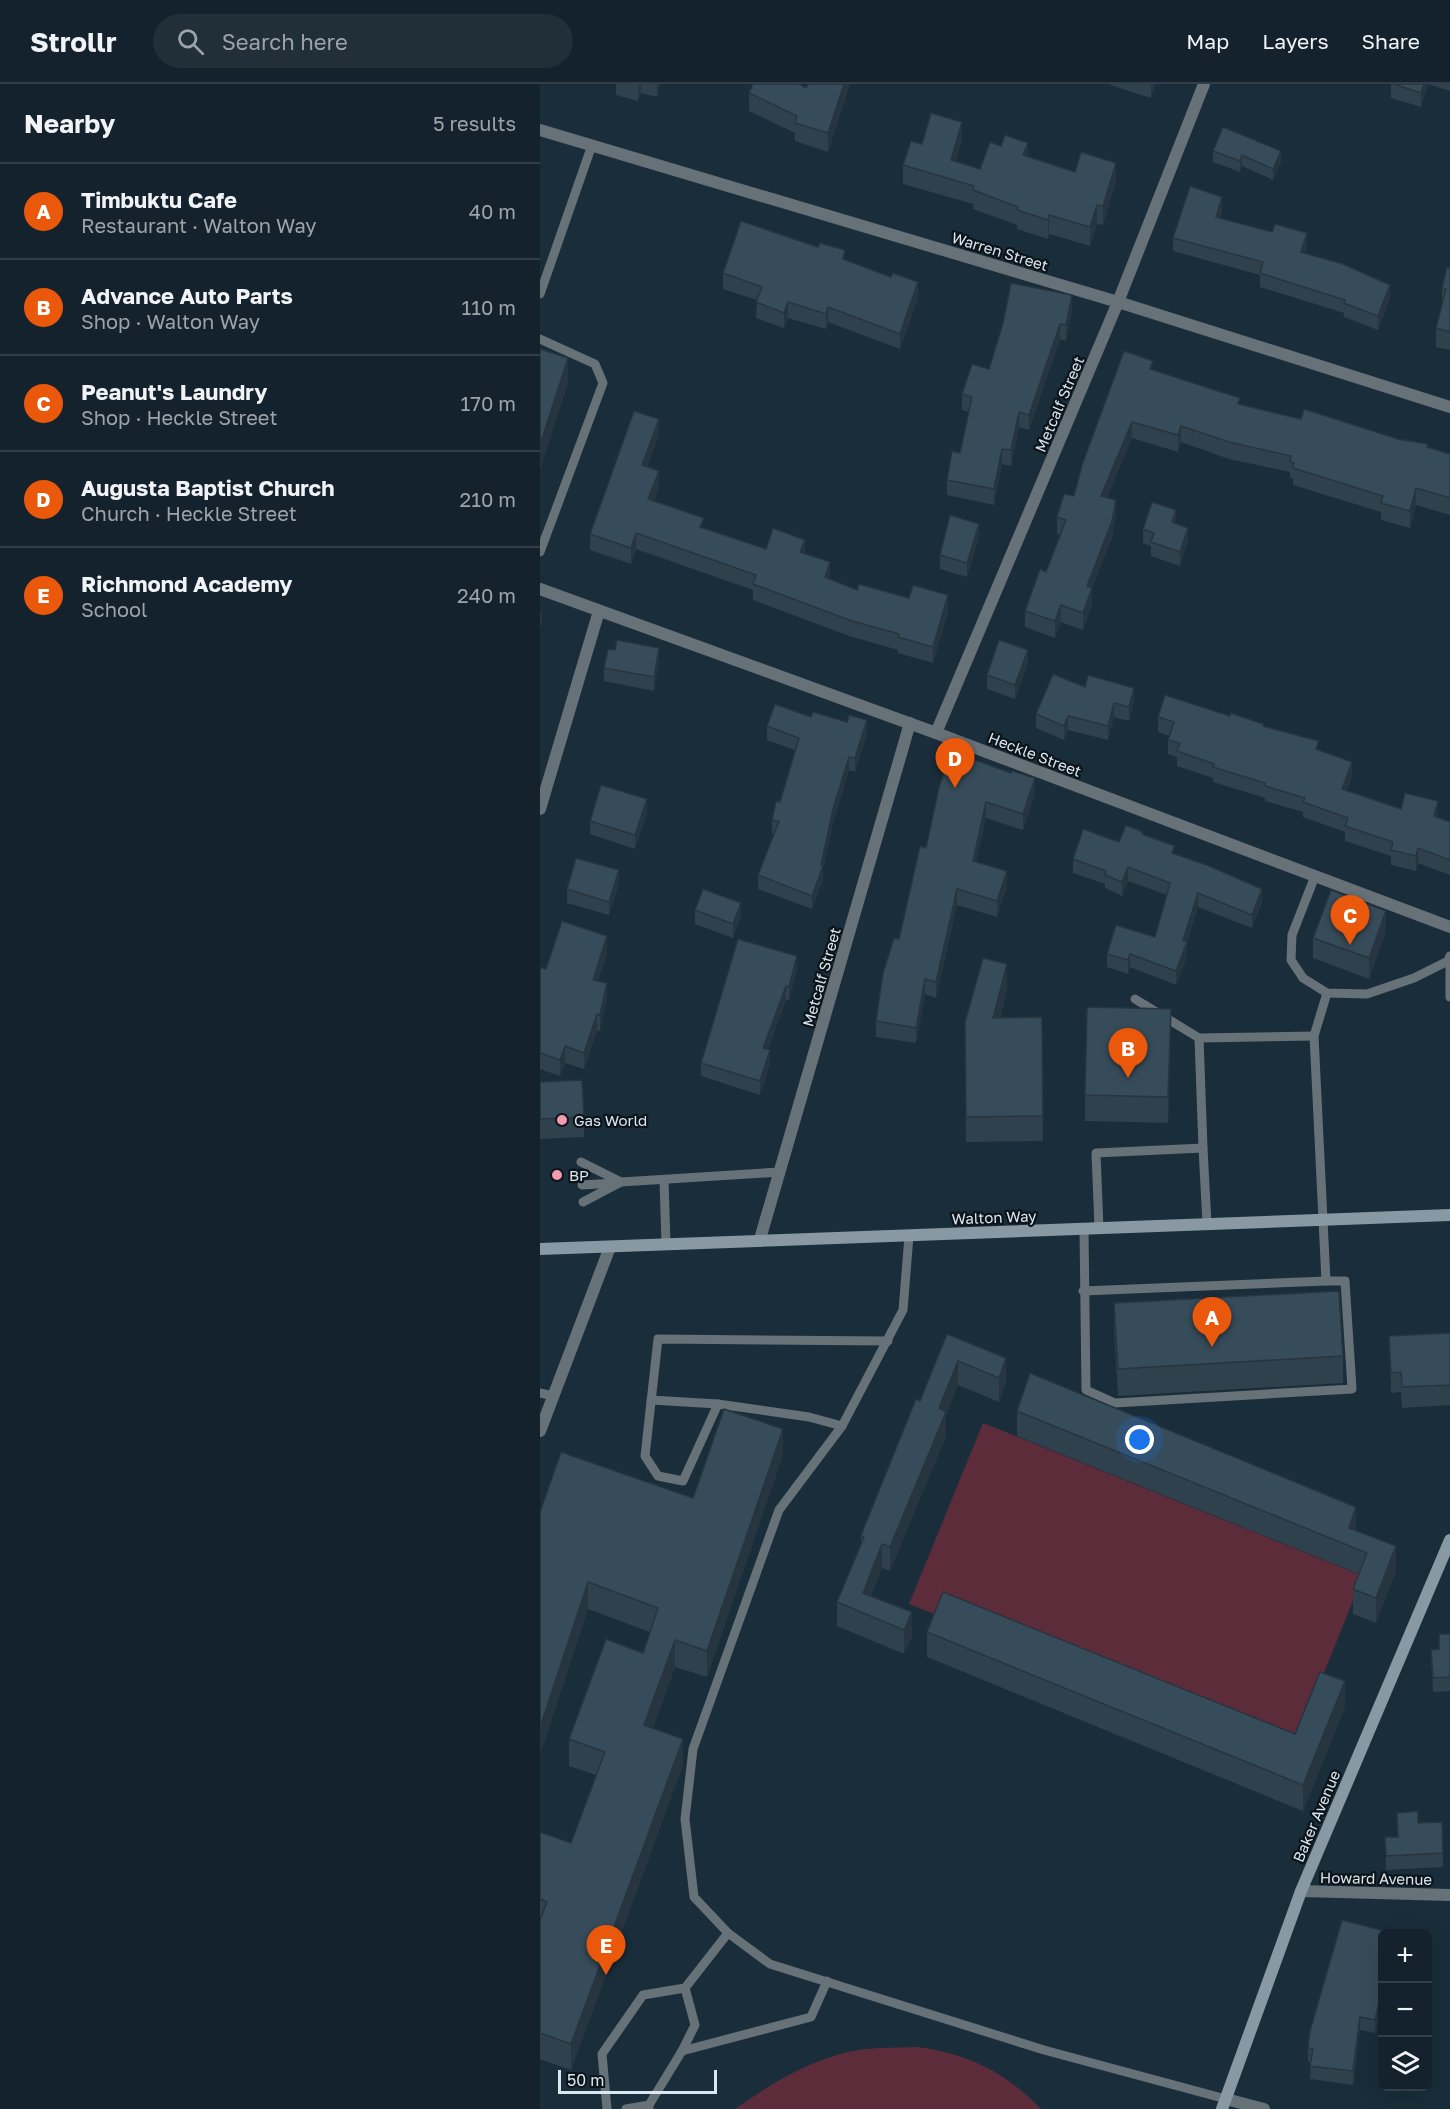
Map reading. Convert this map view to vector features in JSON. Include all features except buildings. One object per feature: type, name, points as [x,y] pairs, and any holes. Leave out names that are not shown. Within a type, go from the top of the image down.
[{"type":"main road","name":"Walton Way","points":[[540,1249],[1450,1215]]},
{"type":"main road","name":"Baker Avenue","points":[[1224,2104],[1301,1891],[1450,1540]]},
{"type":"street","name":"Metcalf Street","points":[[936,733],[1118,303],[1204,84]]},
{"type":"street","name":"Warren Street","points":[[540,130],[1118,303],[1450,407]]},
{"type":"street","name":"Heckle Street","points":[[540,589],[910,723],[1450,927]]},
{"type":"street","points":[[540,809],[598,611]]},
{"type":"street","name":"Metcalf Street","points":[[760,1239],[910,723]]},
{"type":"street","points":[[540,1431],[610,1246]]},
{"type":"street","name":"Howard Avenue","points":[[1301,1891],[1450,1895]]},
{"type":"street","points":[[1224,2104],[1264,2109]]},
{"type":"lane","points":[[540,291],[592,145]]},
{"type":"lane","points":[[540,339],[595,364],[603,382],[540,552]]},
{"type":"lane","points":[[1315,876],[1292,935],[1291,960],[1303,978],[1327,993],[1367,994],[1414,978],[1449,960],[1450,997]]},
{"type":"lane","points":[[1326,1281],[1314,1036],[1327,993]]},
{"type":"lane","points":[[1135,999],[1199,1038],[1314,1036]]},
{"type":"lane","points":[[1199,1038],[1207,1224]]},
{"type":"lane","points":[[1099,1228],[1096,1153],[1203,1148]]},
{"type":"lane","points":[[581,1162],[621,1182]]},
{"type":"lane","points":[[582,1185],[780,1172]]},
{"type":"lane","points":[[664,1180],[666,1244]]},
{"type":"lane","points":[[583,1202],[621,1182]]},
{"type":"lane","points":[[1083,1291],[1345,1281],[1352,1389],[1115,1403],[1086,1390],[1083,1291],[1084,1229]]},
{"type":"lane","points":[[909,1236],[903,1310],[842,1426],[779,1510],[693,1749],[685,1819],[694,1897],[728,1933],[770,1964],[1224,2104]]},
{"type":"lane","points":[[718,1404],[683,1481],[658,1476],[645,1456],[658,1339],[888,1341]]},
{"type":"lane","points":[[540,1393],[553,1396]]},
{"type":"lane","points":[[651,1400],[718,1404],[809,1417],[842,1426]]},
{"type":"lane","points":[[607,2109],[602,2054],[643,1995],[685,1988],[728,1933]]},
{"type":"lane","points":[[682,2051],[811,2018],[827,1981]]},
{"type":"lane","points":[[626,2109],[649,2107],[695,2025],[685,1988]]},
{"type":"shaded area","points":[[983,1423],[1363,1576],[1290,1757],[909,1604]]},
{"type":"shaded area","points":[[918,2047],[954,2055],[985,2067],[1013,2084],[1041,2109],[735,2109],[781,2079],[831,2057],[866,2049]]},
{"type":"place","name":"Augusta Baptist Church","points":[[955,788]]},
{"type":"place","name":"Peanut's Laundry","points":[[1350,945]]},
{"type":"place","name":"Advance Auto Parts","points":[[1128,1078]]},
{"type":"place","name":"Gas World","points":[[562,1120]]},
{"type":"place","name":"BP","points":[[557,1175]]},
{"type":"place","name":"Timbuktu Cafe","points":[[1212,1347]]},
{"type":"place","name":"Richmond Academy","points":[[606,1975]]}]
